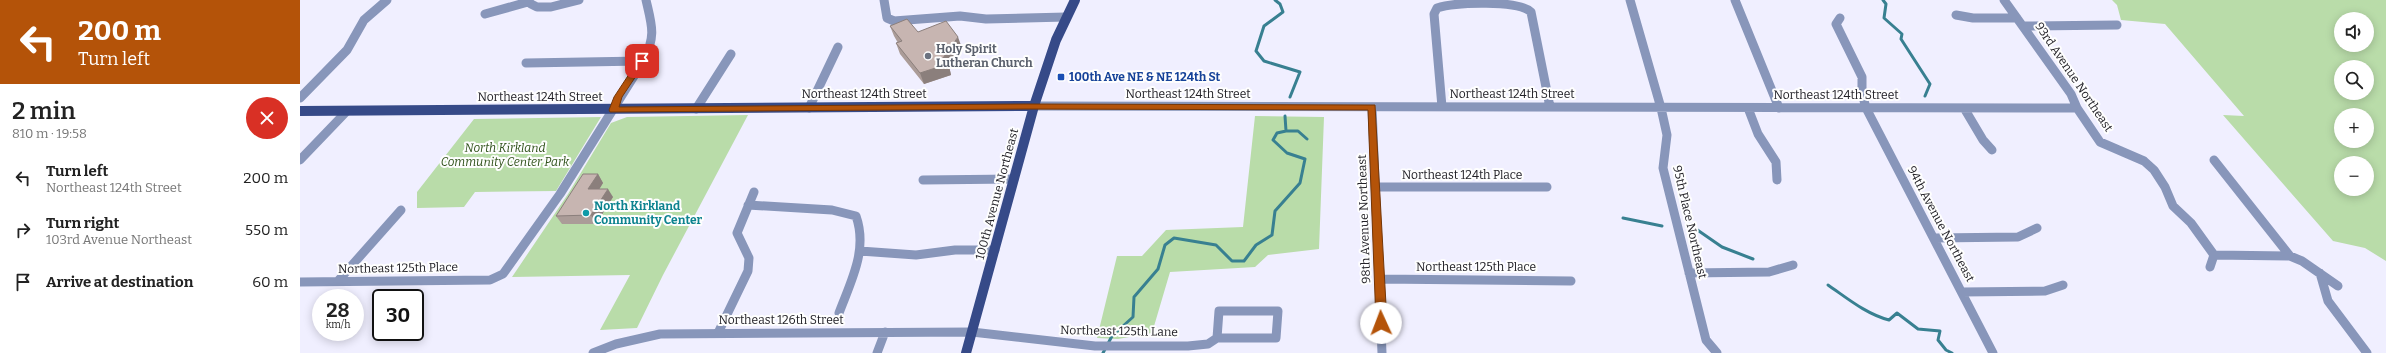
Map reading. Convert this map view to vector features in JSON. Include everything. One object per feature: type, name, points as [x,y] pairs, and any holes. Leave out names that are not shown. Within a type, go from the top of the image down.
[{"type":"main road","name":"100th Avenue Northeast","points":[[966,353],[1034,106],[1056,40],[1075,0]]},
{"type":"main road","name":"Northeast 124th Street","points":[[300,111],[1034,106]]},
{"type":"street","points":[[300,98],[347,50],[364,20],[387,0]]},
{"type":"street","points":[[486,14],[528,1],[537,7],[555,7],[579,0]]},
{"type":"street","points":[[613,110],[618,97],[648,52],[653,31],[646,0]]},
{"type":"street","points":[[884,0],[885,14],[887,18],[894,20],[960,16],[986,19],[1066,18]]},
{"type":"street","name":"95th Place Northeast","points":[[1630,0],[1661,108],[1667,135],[1663,168],[1706,340],[1717,353]]},
{"type":"street","points":[[1735,0],[1779,108]]},
{"type":"street","name":"93rd Avenue Northeast","points":[[2004,0],[2072,94],[2077,108],[2100,142],[2144,161],[2154,170],[2165,186],[2173,206],[2191,223],[2214,255]]},
{"type":"street","points":[[1442,107],[1434,14],[1437,8],[1450,4],[1511,4],[1526,7],[1533,16],[1550,107]]},
{"type":"street","points":[[1956,15],[1973,18],[2017,18]]},
{"type":"street","name":"94th Avenue Northeast","points":[[1840,18],[1836,24],[1862,77],[1862,93],[1866,108],[1935,238],[1993,353]]},
{"type":"street","points":[[2024,26],[2117,25]]},
{"type":"street","points":[[809,108],[838,47]]},
{"type":"street","points":[[696,108],[731,54]]},
{"type":"street","points":[[526,63],[642,61]]},
{"type":"street","name":"Northeast 124th Street","points":[[1034,106],[2077,108]]},
{"type":"street","name":"98th Avenue Northeast","points":[[1372,107],[1377,187],[1382,353]]},
{"type":"street","points":[[1748,108],[1759,137],[1773,153],[1779,168],[1777,180]]},
{"type":"street","points":[[1964,108],[1983,140],[1992,150]]},
{"type":"street","name":"Northeast 125th Place","points":[[300,282],[495,278],[509,267],[540,224],[613,110]]},
{"type":"street","points":[[300,160],[347,111]]},
{"type":"street","points":[[2214,160],[2290,256]]},
{"type":"street","points":[[923,180],[1014,179]]},
{"type":"street","name":"Northeast 124th Place","points":[[1377,187],[1547,187]]},
{"type":"street","points":[[718,333],[748,271],[749,258],[737,233],[754,192]]},
{"type":"street","points":[[748,205],[850,213],[856,216],[858,221],[860,251],[839,313]]},
{"type":"street","points":[[338,281],[392,218],[401,210]]},
{"type":"street","points":[[1935,238],[2018,237],[2037,228]]},
{"type":"street","points":[[860,251],[916,255],[955,250],[995,250]]},
{"type":"street","points":[[2210,267],[2214,255],[2290,256],[2302,261],[2338,286]]},
{"type":"street","points":[[1689,273],[1769,272],[1793,265]]},
{"type":"street","points":[[2320,273],[2328,301],[2367,353]]},
{"type":"street","name":"Northeast 125th Place","points":[[1380,279],[1571,281]]},
{"type":"street","points":[[1962,292],[2045,291],[2064,285]]},
{"type":"street","name":"Northeast 125th Lane","points":[[972,332],[1094,346],[1188,346],[1208,344],[1217,338],[1276,338],[1278,311],[1219,311],[1217,338]]},
{"type":"street","points":[[878,353],[884,332]]},
{"type":"street","name":"Northeast 126th Street","points":[[593,353],[616,344],[660,334],[972,332]]},
{"type":"green space","points":[[2112,0],[2386,0],[2386,261],[2365,248],[2333,241],[2223,115],[2244,116],[2165,24],[2121,20],[2117,5]]},
{"type":"green space","name":"North Kirkland Community Center Park","points":[[748,115],[663,275],[637,328],[600,330],[630,275],[512,277],[568,194],[611,123],[627,117]]},
{"type":"green space","points":[[1255,116],[1324,117],[1319,249],[1268,255],[1255,267],[1170,272],[1152,333],[1118,339],[1097,338],[1117,256],[1142,256],[1166,230],[1243,227]]},
{"type":"green space","name":"North Kirkland Community Center Park","points":[[601,117],[556,191],[475,192],[464,207],[417,208],[417,192],[474,119]]},
{"type":"building","name":"Holy Spirit Lutheran Church","points":[[907,19],[918,32],[946,21],[958,37],[943,58],[948,64],[920,73],[896,43],[902,41],[890,26]]},
{"type":"building","points":[[583,174],[598,174],[588,189],[608,189],[591,215],[556,216]]},
{"type":"waterway","points":[[1275,0],[1280,4],[1283,12],[1264,26],[1256,51],[1264,61],[1300,72],[1290,97]]},
{"type":"waterway","points":[[1883,0],[1886,4],[1884,18],[1902,34],[1901,39],[1930,84],[1925,96]]},
{"type":"waterway","points":[[1285,116],[1286,131]]},
{"type":"waterway","points":[[1103,353],[1112,336],[1133,317],[1134,297],[1158,269],[1165,245],[1174,238],[1216,245],[1232,261],[1244,261],[1256,245],[1272,235],[1275,211],[1300,183],[1305,159],[1287,153],[1273,140],[1277,133],[1286,131]]},
{"type":"waterway","points":[[1286,131],[1298,131],[1307,139]]},
{"type":"waterway","points":[[1623,218],[1662,226]]},
{"type":"waterway","points":[[1696,229],[1722,247],[1753,259]]},
{"type":"waterway","points":[[1828,285],[1872,314],[1889,320],[1897,313],[1918,329],[1940,331],[1938,340],[1946,350],[1952,353]]},
{"type":"place","name":"Holy Spirit Lutheran Church","points":[[928,56]]},
{"type":"place","name":"100th Ave NE & NE 124th St","points":[[1061,77]]},
{"type":"place","name":"North Kirkland Community Center","points":[[586,213]]},
{"type":"route","points":[[642,61],[618,97],[613,110],[1026,106],[1372,107],[1377,187],[1381,323]]}]
